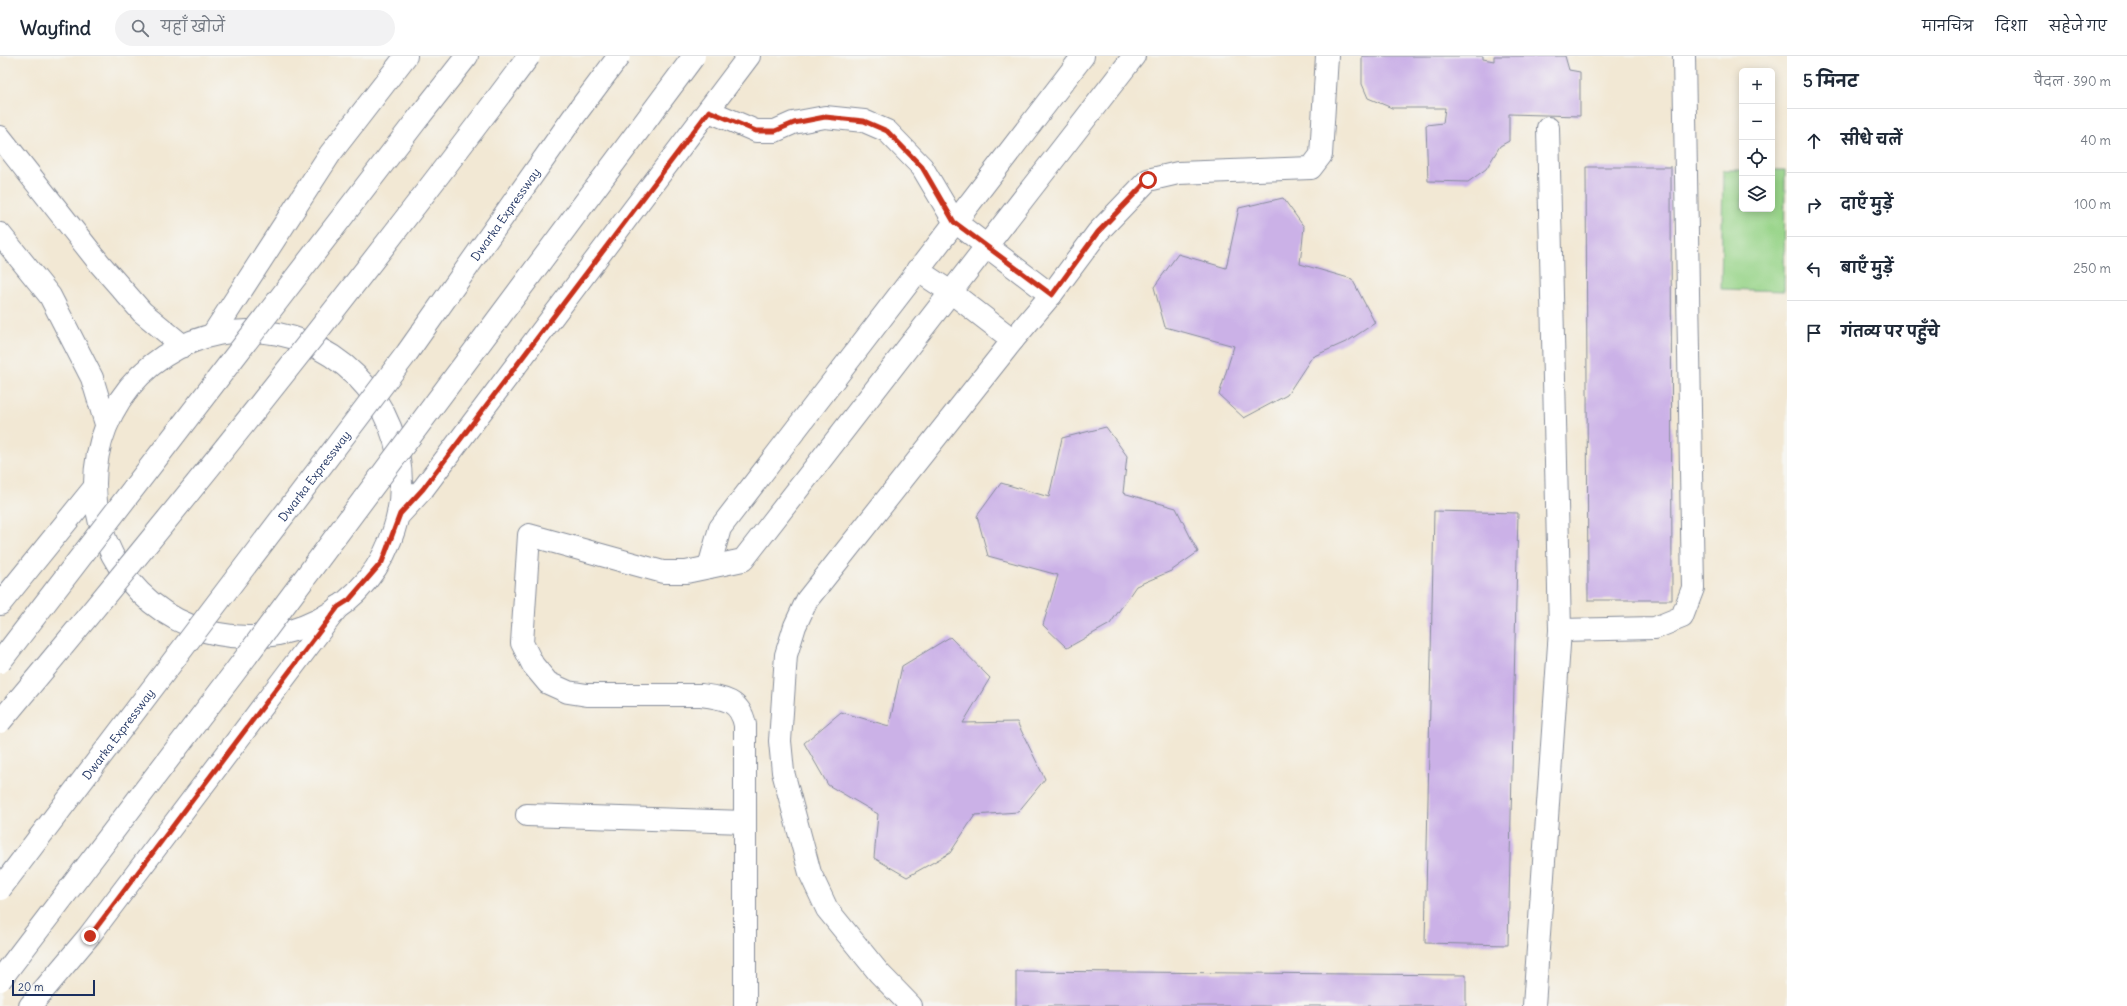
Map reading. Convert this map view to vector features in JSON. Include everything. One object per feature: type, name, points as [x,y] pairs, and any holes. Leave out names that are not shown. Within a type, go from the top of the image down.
[{"type":"main road","points":[[213,334],[330,154],[406,56]]},
{"type":"main road","points":[[0,662],[466,56]]},
{"type":"main road","points":[[0,722],[207,471],[436,180],[529,56]]},
{"type":"main road","name":"Dwarka Expressway","points":[[0,889],[406,353],[572,119],[619,56]]},
{"type":"main road","points":[[0,980],[234,673],[694,56]]},
{"type":"main road","points":[[400,514],[423,489],[749,56]]},
{"type":"main road","points":[[709,567],[720,528],[1083,56]]},
{"type":"main road","points":[[745,1006],[745,726],[742,713],[733,703],[718,697],[701,695],[631,697],[568,692],[548,683],[533,665],[522,643],[529,536],[663,572],[686,572],[743,560],[952,293],[1004,222],[1134,56]]},
{"type":"main road","points":[[911,1006],[879,973],[827,909],[810,873],[783,772],[780,741],[786,654],[795,626],[807,600],[1014,340],[1052,295],[1098,232],[1148,180],[1178,173],[1311,168],[1321,155],[1327,56]]},
{"type":"main road","points":[[1560,630],[1655,628],[1682,616],[1693,588],[1684,56]]},
{"type":"main road","points":[[709,111],[756,131],[775,131],[794,123],[825,117],[864,121],[887,131],[922,167],[954,222],[1052,295]]},
{"type":"main road","points":[[1534,1006],[1560,630],[1548,128]]},
{"type":"main road","points":[[0,137],[100,264],[142,312],[182,346]]},
{"type":"main road","points":[[0,234],[50,296],[92,378],[106,424]]},
{"type":"main road","points":[[917,270],[952,293],[1014,340]]},
{"type":"main road","points":[[265,331],[314,345],[356,373],[386,415],[401,463],[400,514],[382,562],[349,600],[306,627],[256,638],[206,632],[160,611],[123,576],[100,530],[93,481],[102,431],[128,386],[166,353],[182,346],[213,334],[265,331]]},
{"type":"main road","points":[[0,604],[94,488]]},
{"type":"main road","points":[[30,1006],[90,936],[338,607]]},
{"type":"main road","points":[[527,815],[745,822]]},
{"type":"green space","points":[[1723,170],[1739,170],[1739,212],[1775,212],[1775,170],[1785,170],[1784,291],[1721,289]]},
{"type":"building","points":[[1362,56],[1483,56],[1483,59],[1494,61],[1494,56],[1565,56],[1569,70],[1580,72],[1580,116],[1509,114],[1509,141],[1500,146],[1486,169],[1468,182],[1428,181],[1426,125],[1443,123],[1445,108],[1392,108],[1368,98],[1362,84]]},
{"type":"building","points":[[1586,167],[1671,167],[1672,600],[1588,600]]},
{"type":"building","points":[[1283,198],[1304,227],[1300,264],[1352,279],[1375,323],[1348,341],[1312,357],[1287,395],[1244,418],[1219,395],[1234,346],[1165,327],[1154,287],[1178,254],[1226,268],[1239,208]]},
{"type":"building","points":[[1106,427],[1127,456],[1123,493],[1176,508],[1198,552],[1171,571],[1136,586],[1110,624],[1067,648],[1043,625],[1058,575],[988,556],[977,516],[1001,483],[1049,497],[1062,438]]},
{"type":"building","points":[[1434,511],[1518,513],[1508,945],[1425,943]]},
{"type":"building","points":[[950,637],[990,678],[963,723],[1017,722],[1045,779],[1018,812],[975,815],[950,853],[907,877],[874,858],[878,814],[828,785],[804,743],[841,712],[889,726],[902,666]]},
{"type":"building","points":[[1016,971],[1466,975],[1466,1006],[1016,1006]]},
{"type":"route","points":[[90,936],[338,607],[349,600],[382,562],[400,514],[423,489],[709,111],[756,131],[775,131],[794,123],[825,117],[864,121],[887,131],[922,167],[954,222],[1052,295],[1098,232],[1148,180]]}]
